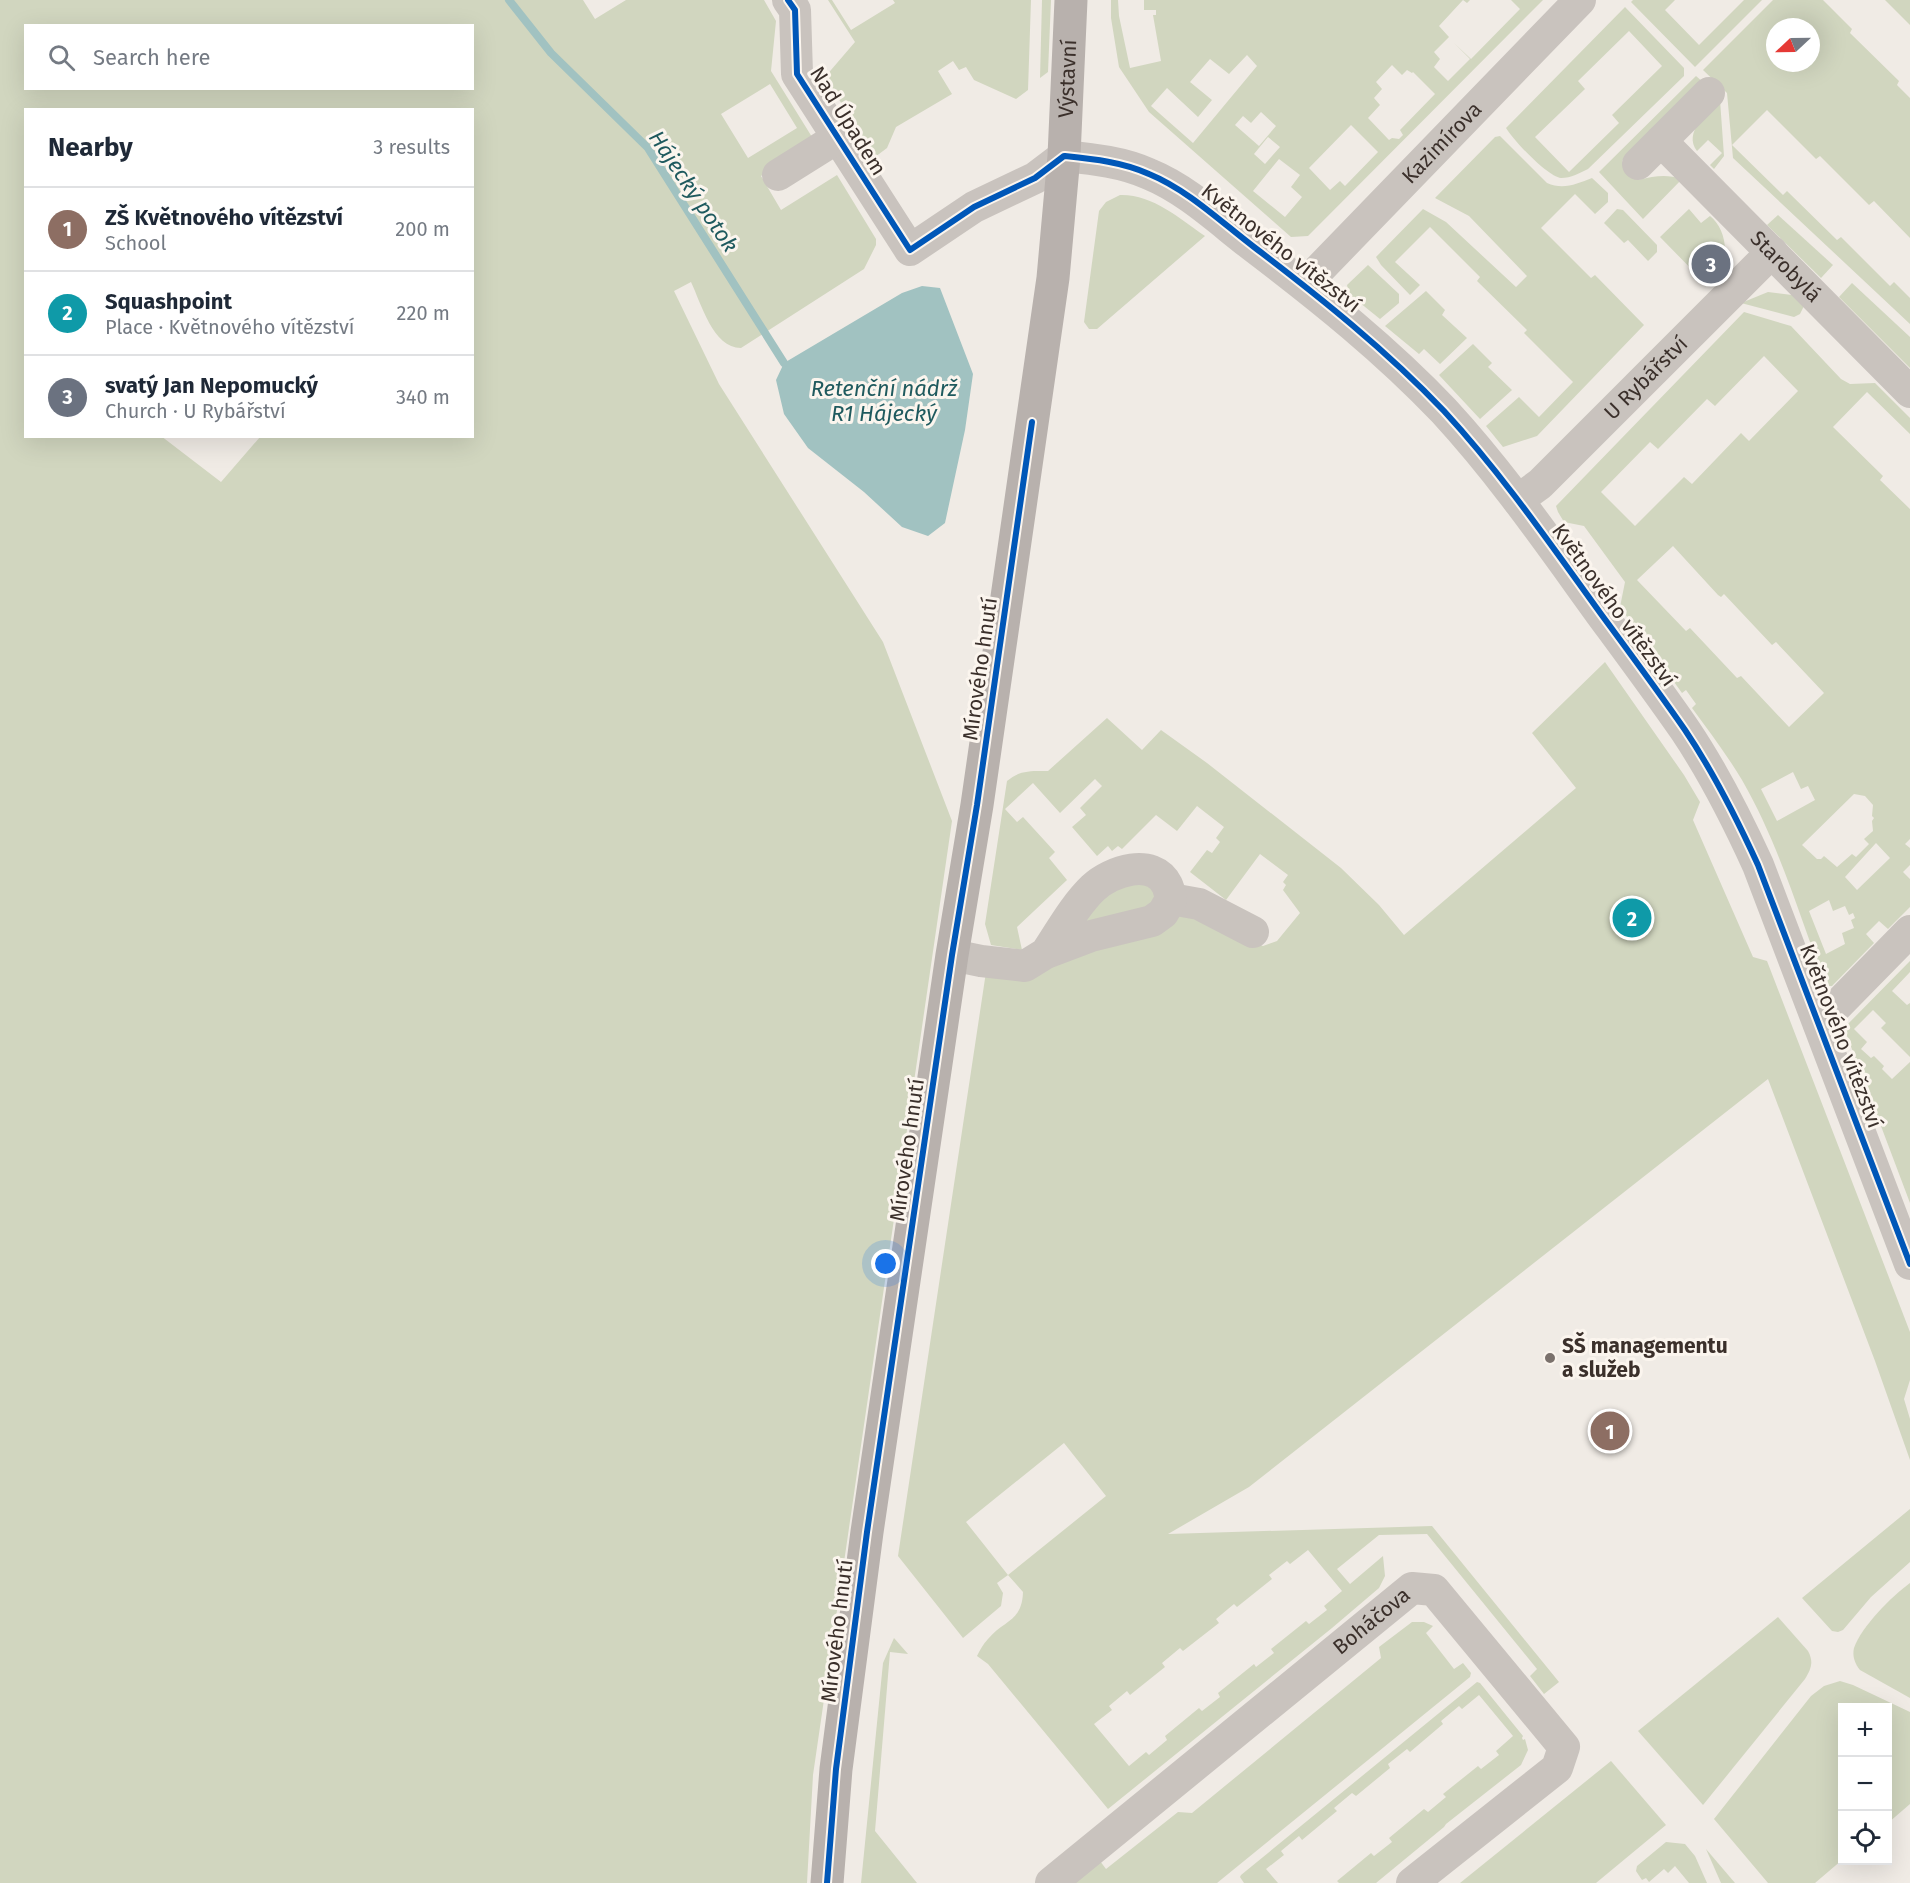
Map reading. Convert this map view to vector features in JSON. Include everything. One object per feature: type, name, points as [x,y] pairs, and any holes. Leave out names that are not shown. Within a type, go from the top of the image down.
[{"type":"main road","name":"Výstavní","points":[[1064,156],[1071,0]]},
{"type":"main road","name":"Mírového hnutí","points":[[827,1883],[836,1769],[856,1608],[952,955],[979,795],[1053,278],[1064,156]]},
{"type":"street","name":"Nad Úpadem","points":[[788,0],[795,10],[797,74],[910,250],[974,207],[1035,178],[1064,156]]},
{"type":"street","name":"Kazimírova","points":[[1304,285],[1580,0]]},
{"type":"street","points":[[1638,164],[1709,93]]},
{"type":"street","name":"Nad Úpadem","points":[[778,175],[837,138]]},
{"type":"street","name":"Starobylá","points":[[1661,141],[1910,392]]},
{"type":"street","name":"Květnového vítězství","points":[[1064,156],[1107,161],[1149,173],[1180,191],[1359,329],[1446,413],[1518,500],[1680,723],[1736,817],[1758,866],[1910,1264]]},
{"type":"street","name":"U Rybářství","points":[[1518,500],[1540,484],[1772,252]]},
{"type":"street","points":[[952,955],[1025,966],[1046,953],[1091,936],[1152,921],[1162,913],[1171,899],[1167,884],[1151,871],[1134,869],[1114,874],[1093,887],[1046,953]]},
{"type":"street","points":[[1171,899],[1198,904],[1253,933]]},
{"type":"street","points":[[1819,1024],[1910,931]]},
{"type":"street","name":"Boháčova","points":[[1051,1883],[1412,1588],[1434,1590],[1564,1747],[1557,1768],[1412,1883]]},
{"type":"green space","points":[[0,0],[583,0],[595,19],[626,0],[764,0],[776,21],[771,71],[812,137],[808,146],[761,176],[781,210],[837,175],[876,239],[876,245],[864,269],[741,348],[731,346],[716,333],[709,323],[691,282],[674,291],[719,384],[883,642],[952,821],[813,1775],[807,1883],[0,1883]],"holes":[[[770,84],[797,128],[748,158],[721,114]]]},
{"type":"green space","points":[[828,0],[832,0],[851,30],[895,3],[893,0],[1031,0],[1028,90],[1016,99],[974,80],[966,67],[959,70],[953,61],[938,71],[952,94],[896,127],[887,148],[875,157],[825,77],[855,42]]},
{"type":"green space","points":[[1042,0],[1051,0],[1048,72],[1040,78]]},
{"type":"green space","points":[[1111,0],[1118,0],[1130,68],[1161,61],[1153,15],[1156,15],[1156,10],[1144,10],[1144,0],[1463,0],[1439,26],[1449,37],[1434,52],[1440,59],[1434,67],[1448,81],[1470,59],[1454,43],[1471,59],[1520,9],[1511,0],[1543,0],[1308,236],[1291,237],[1149,112],[1119,67],[1111,18]],"holes":[[[1247,55],[1257,66],[1193,143],[1151,106],[1167,88],[1198,117],[1212,100],[1190,82],[1210,59],[1229,74]],[[1392,65],[1402,75],[1407,70],[1413,72],[1435,94],[1400,130],[1403,135],[1399,139],[1389,140],[1368,118],[1380,105],[1374,98],[1382,89],[1376,82]],[[1261,112],[1276,126],[1259,146],[1235,125],[1243,116],[1251,123]],[[1351,125],[1378,152],[1345,186],[1340,181],[1330,190],[1309,168]],[[1268,137],[1280,147],[1265,164],[1254,154]],[[1279,159],[1300,175],[1291,187],[1302,197],[1285,217],[1253,191]]]},
{"type":"green space","points":[[1633,0],[1675,0],[1665,10],[1699,45],[1744,0],[1762,0],[1695,67],[1631,2]]},
{"type":"green space","points":[[1773,0],[1823,0],[1852,29],[1850,33],[1899,81],[1897,85],[1910,98],[1910,238],[1874,201],[1869,205],[1820,156],[1816,159],[1767,110],[1732,145],[1783,195],[1787,191],[1837,240],[1841,237],[1890,286],[1894,282],[1910,298],[1910,324],[1733,158],[1727,93],[1703,70]]},
{"type":"green space","points":[[1885,0],[1910,0],[1910,25]]},
{"type":"green space","points":[[1625,7],[1684,68],[1684,76],[1588,169],[1572,176],[1561,178],[1548,171],[1523,149],[1506,128]],"holes":[[[1629,31],[1662,66],[1612,115],[1619,123],[1569,172],[1535,137],[1585,89],[1578,81]]]},
{"type":"green space","points":[[1696,76],[1704,83],[1622,161],[1639,180],[1660,176],[1682,179],[1643,219],[1599,172]]},
{"type":"green space","points":[[1720,100],[1724,156],[1714,169],[1710,165],[1722,153],[1708,140],[1697,151],[1693,144],[1693,137],[1703,117]]},
{"type":"green space","points":[[1500,136],[1547,183],[1564,186],[1592,178],[1608,193],[1608,202],[1595,214],[1575,194],[1541,228],[1591,278],[1595,275],[1644,325],[1537,436],[1503,447],[1486,426],[1519,397],[1539,417],[1573,382],[1524,333],[1527,330],[1477,281],[1480,277],[1430,227],[1395,262],[1420,285],[1410,295],[1376,257],[1423,209],[1446,222],[1516,287],[1527,276],[1469,216],[1435,198],[1495,137]]},
{"type":"green space","points":[[1120,195],[1143,198],[1165,208],[1205,236],[1097,329],[1089,329],[1084,322],[1099,211],[1106,202]]},
{"type":"green space","points":[[1617,209],[1623,210],[1657,245],[1657,252],[1648,261],[1628,240],[1624,243],[1604,223]]},
{"type":"green space","points":[[1689,209],[1701,223],[1710,216],[1715,220],[1724,238],[1725,252],[1722,265],[1705,283],[1660,237]]},
{"type":"green space","points":[[1778,215],[1833,265],[1821,278],[1767,225]]},
{"type":"green space","points":[[1368,265],[1399,294],[1399,303],[1380,319],[1349,294],[1347,285]]},
{"type":"green space","points":[[1852,283],[1910,337],[1910,368],[1839,297]]},
{"type":"green space","points":[[1426,291],[1445,310],[1442,315],[1467,338],[1440,364],[1424,349],[1419,354],[1385,326]]},
{"type":"green space","points":[[1768,292],[1792,295],[1804,306],[1800,314],[1794,317],[1741,303]]},
{"type":"green space","points":[[1744,312],[1791,326],[1841,379],[1850,384],[1875,383],[1910,418],[1910,434],[1867,392],[1833,427],[1883,476],[1880,480],[1910,509],[1910,839],[1905,844],[1910,848],[1910,865],[1903,872],[1910,879],[1910,907],[1888,929],[1879,921],[1866,934],[1874,943],[1832,986],[1826,986],[1778,855],[1742,780],[1692,708],[1696,704],[1686,690],[1682,693],[1620,607],[1625,582],[1584,526],[1564,522],[1556,506]],"holes":[[[1764,356],[1798,391],[1749,441],[1741,433],[1692,484],[1684,477],[1635,526],[1601,492],[1650,442],[1658,449],[1707,399],[1715,406]],[[1673,546],[1718,595],[1721,597],[1724,594],[1772,645],[1776,642],[1824,693],[1789,727],[1741,676],[1737,678],[1690,628],[1686,631],[1637,580]],[[1793,772],[1801,789],[1808,786],[1815,800],[1777,821],[1761,789]],[[1854,794],[1865,796],[1873,805],[1873,831],[1864,839],[1869,844],[1856,857],[1852,854],[1837,867],[1824,856],[1817,859],[1802,845]],[[1876,843],[1890,858],[1857,890],[1845,877]],[[1829,900],[1833,911],[1845,906],[1849,915],[1853,913],[1855,918],[1851,920],[1854,928],[1842,933],[1845,944],[1826,954],[1809,911]]]},
{"type":"green space","points":[[1473,344],[1492,363],[1488,367],[1512,390],[1480,419],[1439,375]]},
{"type":"green space","points":[[1605,662],[1684,775],[1700,802],[1693,820],[1753,957],[1767,961],[1910,1332],[1910,1380],[1904,1399],[1910,1419],[1910,1460],[1768,1079],[1249,1487],[1168,1534],[1432,1526],[1559,1682],[1544,1694],[1530,1676],[1537,1669],[1427,1534],[1379,1535],[1337,1569],[1350,1584],[1383,1556],[1385,1576],[1379,1588],[1108,1809],[988,1664],[977,1656],[988,1639],[1016,1615],[1022,1602],[1023,1592],[1008,1575],[997,1583],[1003,1593],[1001,1606],[963,1638],[898,1556],[986,972],[1186,913],[1263,946],[1277,941],[1300,913],[1283,890],[1286,885],[1283,882],[1288,875],[1260,854],[1226,900],[1190,872],[1207,850],[1212,853],[1220,842],[1216,838],[1224,827],[1197,806],[1177,831],[1156,815],[1122,849],[1118,846],[1112,851],[1108,846],[1097,856],[1072,827],[1086,815],[1080,808],[1102,786],[1095,779],[1060,813],[1033,783],[1005,809],[1017,822],[1023,817],[1055,852],[1049,858],[1067,880],[1017,927],[1022,950],[991,945],[985,924],[1007,781],[1021,773],[1048,771],[1107,718],[1142,750],[1161,730],[1341,868],[1379,905],[1404,935],[1576,788],[1532,733]],"holes":[[[1064,1443],[1106,1496],[1008,1575],[966,1522]],[[1308,1550],[1342,1591],[1324,1606],[1327,1610],[1309,1624],[1306,1621],[1271,1649],[1274,1653],[1256,1667],[1254,1664],[1218,1693],[1220,1697],[1202,1711],[1199,1708],[1165,1736],[1167,1740],[1149,1755],[1146,1752],[1129,1766],[1094,1724],[1112,1710],[1109,1706],[1127,1691],[1130,1695],[1165,1667],[1162,1663],[1180,1648],[1183,1651],[1219,1623],[1216,1619],[1234,1604],[1237,1607],[1272,1579],[1269,1575],[1287,1561],[1290,1564]]]},
{"type":"green space","points":[[1140,880],[1157,893],[1156,904],[1105,926],[1077,921],[1094,896]]},
{"type":"green space","points":[[1910,961],[1910,972],[1892,991],[1907,1005],[1910,1003],[1910,1057],[1881,1028],[1886,1023],[1873,1010],[1854,1029],[1867,1042],[1861,1049],[1871,1058],[1874,1056],[1892,1079],[1910,1062],[1910,1203],[1844,1028]]},
{"type":"green space","points":[[1910,1509],[1910,1562],[1871,1597],[1843,1630],[1832,1631],[1802,1598]]},
{"type":"green space","points":[[1910,1583],[1910,1698],[1860,1670],[1853,1654],[1858,1640],[1870,1622]]},
{"type":"green space","points":[[1778,1617],[1808,1651],[1811,1659],[1810,1669],[1805,1679],[1703,1805],[1638,1731]]},
{"type":"green space","points":[[1412,1622],[1424,1622],[1433,1626],[1426,1633],[1454,1669],[1463,1663],[1471,1673],[1470,1677],[1217,1883],[1074,1883],[1100,1861],[1106,1869],[1178,1812],[1192,1813],[1381,1658],[1379,1647]]},
{"type":"green space","points":[[894,1638],[908,1654],[890,1652],[875,1831],[917,1883],[861,1883],[883,1663]]},
{"type":"green space","points":[[1840,1681],[1891,1703],[1838,1703],[1838,1863],[1815,1883],[1768,1883],[1714,1819],[1811,1696],[1824,1686]]},
{"type":"green space","points":[[1477,1682],[1523,1736],[1523,1740],[1525,1739],[1528,1750],[1521,1765],[1376,1883],[1339,1883],[1337,1881],[1371,1853],[1374,1856],[1392,1842],[1389,1838],[1424,1809],[1428,1812],[1446,1797],[1443,1794],[1478,1766],[1481,1769],[1499,1755],[1496,1751],[1513,1736],[1479,1695],[1462,1709],[1459,1706],[1441,1721],[1443,1724],[1410,1752],[1407,1749],[1388,1764],[1390,1768],[1356,1796],[1352,1793],[1334,1808],[1337,1811],[1302,1840],[1299,1836],[1281,1851],[1284,1855],[1266,1869],[1278,1883],[1244,1883],[1241,1875]]},
{"type":"green space","points":[[1892,1703],[1910,1712],[1910,1804],[1892,1820]]},
{"type":"green space","points":[[1611,1761],[1666,1825],[1596,1883],[1460,1883]]},
{"type":"green space","points":[[1666,1842],[1685,1844],[1695,1856],[1707,1883],[1689,1883],[1675,1866],[1668,1873],[1664,1869],[1649,1882],[1646,1878],[1642,1880],[1636,1871],[1637,1866]]},
{"type":"green space","points":[[1706,1849],[1735,1883],[1721,1883]]},
{"type":"water","name":"Retenční nádrž R1 Hájecký","points":[[922,286],[940,288],[973,374],[965,430],[945,523],[928,536],[902,527],[864,492],[808,448],[784,414],[776,380],[784,363],[902,293]]},
{"type":"waterway","name":"Hájecký potok","points":[[509,0],[551,53],[648,148],[784,363]]},
{"type":"cycle path","points":[[788,0],[795,10],[797,74],[910,250],[974,207],[1035,178],[1064,156],[1108,162],[1139,170],[1177,189],[1217,217],[1376,346],[1444,411],[1525,510],[1664,701],[1706,763],[1758,865],[1910,1264]]},
{"type":"cycle path","points":[[827,1883],[836,1769],[867,1532],[952,955],[977,805],[1032,422]]},
{"type":"place","name":"svatý Jan Nepomucký","points":[[1711,264]]},
{"type":"place","name":"Squashpoint","points":[[1632,918]]},
{"type":"place","name":"SŠ managementu a služeb","points":[[1550,1358]]},
{"type":"place","name":"ZŠ Květnového vítězství","points":[[1610,1431]]}]
